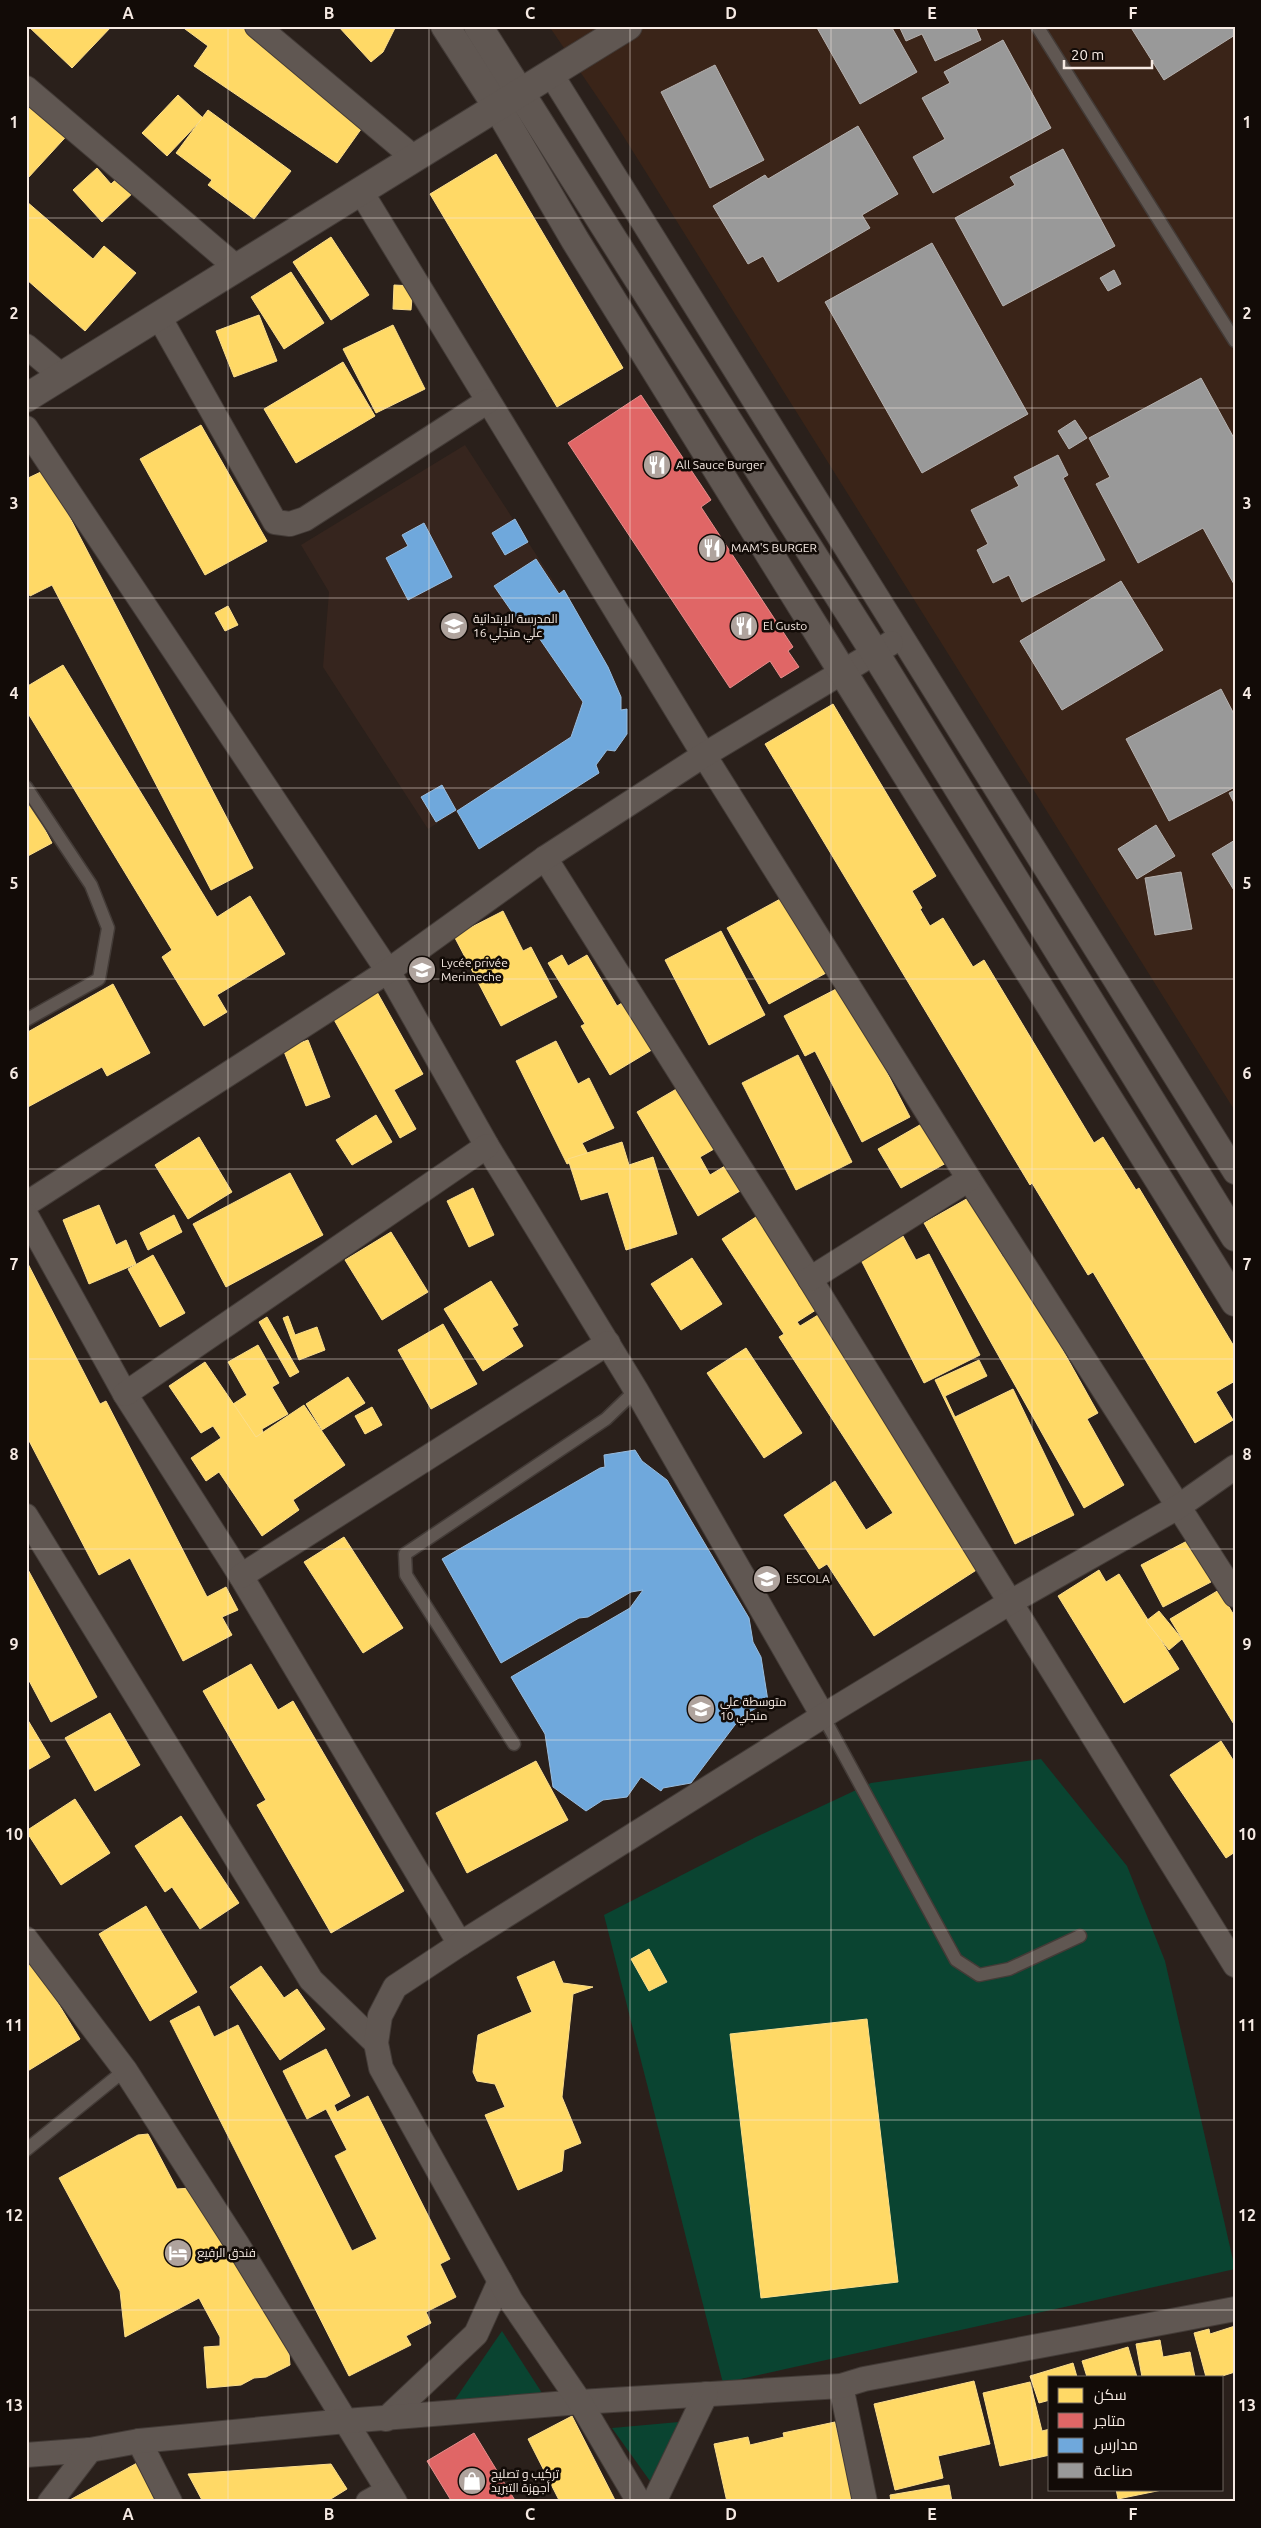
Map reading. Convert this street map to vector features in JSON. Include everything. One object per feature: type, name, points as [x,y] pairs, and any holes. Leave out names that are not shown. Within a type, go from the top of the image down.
[{"type":"main road","points":[[445,26],[498,108],[580,248],[1235,1302]]},
{"type":"main road","points":[[478,26],[875,653],[1235,1237]]},
{"type":"main road","points":[[26,398],[413,157],[498,108],[628,26]]},
{"type":"street","points":[[257,26],[413,157]]},
{"type":"street","points":[[551,74],[1235,1172]]},
{"type":"street","points":[[26,88],[236,267]]},
{"type":"street","points":[[360,190],[704,755],[969,1179],[1235,1595]]},
{"type":"street","points":[[158,315],[275,522],[290,524],[305,519],[488,400]]},
{"type":"street","points":[[26,346],[62,376]]},
{"type":"street","points":[[26,428],[388,971],[487,1146],[636,1390],[823,1716]]},
{"type":"street","points":[[26,1204],[388,971],[545,858],[704,755],[901,637]]},
{"type":"street","points":[[545,858],[810,1279],[1009,1603],[1234,1962]]},
{"type":"street","points":[[125,1394],[487,1146]]},
{"type":"street","points":[[810,1279],[969,1179]]},
{"type":"street","points":[[26,1215],[125,1394],[241,1576],[460,1944]]},
{"type":"street","points":[[241,1576],[608,1343]]},
{"type":"street","points":[[639,2502],[580,2402],[500,2281],[381,2068],[376,2043],[380,2016],[395,1987],[460,1944],[823,1716],[1009,1603],[1178,1507],[1235,1468]]},
{"type":"street","points":[[26,1516],[311,1980],[376,2043]]},
{"type":"street","points":[[26,1940],[125,2070],[237,2244],[346,2421],[384,2498]]},
{"type":"street","points":[[386,2419],[476,2334],[500,2281]]},
{"type":"street","points":[[26,2455],[90,2450],[139,2441],[346,2421],[580,2402],[841,2386],[864,2379],[1235,2309]]},
{"type":"street","points":[[841,2386],[865,2502]]},
{"type":"street","points":[[654,2502],[706,2394]]},
{"type":"street","points":[[139,2441],[170,2502]]},
{"type":"street","points":[[50,2502],[90,2450]]},
{"type":"lane","points":[[1037,26],[1235,341]]},
{"type":"lane","points":[[26,787],[91,885],[108,928],[99,979],[26,1020]]},
{"type":"lane","points":[[514,1744],[406,1575],[405,1554],[606,1419],[636,1390]]},
{"type":"lane","points":[[823,1716],[956,1960],[979,1975],[1009,1969],[1080,1936]]},
{"type":"lane","points":[[26,2150],[125,2070]]},
{"type":"shaded area","points":[[549,26],[1235,26],[1235,1111],[617,126]]},
{"type":"shaded area","name":"المدرسة الإبتدائية علي منجلي 16","points":[[465,445],[604,659],[618,691],[619,712],[473,833],[455,812],[428,829],[323,667],[329,592],[301,545]]},
{"type":"green space","points":[[1041,1759],[1127,1866],[1165,1961],[1235,2269],[723,2383],[604,1915],[756,1837],[871,1783]]},
{"type":"green space","points":[[502,2331],[542,2393],[454,2401]]},
{"type":"green space","points":[[679,2422],[650,2481],[612,2428]]},
{"type":"building: سكن","points":[[28,26],[112,26],[72,68]]},
{"type":"building: سكن","points":[[181,26],[258,26],[366,102],[359,111],[369,118],[337,163],[194,66],[208,46]]},
{"type":"building: سكن","points":[[338,26],[396,26],[383,52],[371,62]]},
{"type":"building: سكن","points":[[26,86],[73,129],[28,178],[26,176]]},
{"type":"building: سكن","points":[[178,95],[203,118],[167,156],[142,133]]},
{"type":"building: سكن","points":[[208,110],[291,171],[254,219],[208,185],[212,180],[176,153]]},
{"type":"building: سكن","points":[[496,154],[623,368],[557,407],[430,194]]},
{"type":"building: سكن","points":[[97,168],[111,184],[122,174],[136,190],[102,222],[73,190]]},
{"type":"building: سكن","points":[[26,201],[93,259],[104,246],[136,273],[85,331],[26,279]]},
{"type":"building: سكن","points":[[331,237],[369,295],[331,320],[293,262]]},
{"type":"building: سكن","points":[[291,272],[324,323],[284,349],[251,297]]},
{"type":"building: سكن","points":[[394,285],[413,286],[411,310],[393,309]]},
{"type":"building: سكن","points":[[259,315],[277,361],[234,377],[216,331]]},
{"type":"building: سكن","points":[[393,325],[425,389],[376,413],[343,349]]},
{"type":"building: سكن","points":[[343,362],[375,416],[296,463],[264,409]]},
{"type":"building: سكن","points":[[201,425],[267,541],[205,575],[140,459]]},
{"type":"building: سكن","points":[[45,470],[253,868],[211,890],[52,585],[30,596],[26,589],[26,479]]},
{"type":"building: سكن","points":[[228,606],[238,625],[225,631],[215,613]]},
{"type":"building: سكن","points":[[63,665],[217,917],[250,896],[285,954],[217,995],[227,1012],[204,1026],[162,957],[172,950],[26,710],[26,687]]},
{"type":"building: سكن","points":[[833,704],[936,876],[912,891],[930,926],[943,918],[973,967],[984,960],[1094,1143],[1103,1137],[1136,1190],[1139,1188],[1235,1348],[1235,1381],[1216,1392],[1233,1420],[1195,1443],[1093,1272],[1088,1275],[1032,1183],[1030,1185],[765,744]]},
{"type":"building: سكن","points":[[26,794],[52,843],[26,857]]},
{"type":"building: سكن","points":[[784,897],[826,973],[769,1004],[727,928]]},
{"type":"building: سكن","points":[[503,911],[523,951],[531,947],[557,997],[501,1026],[454,936]]},
{"type":"building: سكن","points":[[721,931],[765,1015],[709,1045],[665,960]]},
{"type":"building: سكن","points":[[562,955],[568,966],[587,955],[617,1006],[627,1000],[655,1048],[610,1075],[581,1026],[585,1024],[548,963]]},
{"type":"building: سكن","points":[[113,984],[150,1053],[107,1076],[102,1067],[26,1108],[26,1033]]},
{"type":"building: سكن","points":[[842,986],[910,1117],[862,1142],[815,1051],[805,1056],[784,1016]]},
{"type":"building: سكن","points":[[377,992],[423,1074],[394,1090],[416,1129],[400,1138],[332,1016]]},
{"type":"building: سكن","points":[[308,1040],[330,1097],[306,1106],[283,1049]]},
{"type":"building: سكن","points":[[556,1041],[578,1084],[589,1078],[614,1128],[582,1143],[588,1154],[567,1164],[516,1061]]},
{"type":"building: سكن","points":[[798,1055],[852,1162],[796,1190],[742,1083]]},
{"type":"building: سكن","points":[[685,1084],[721,1145],[700,1157],[710,1175],[725,1166],[740,1191],[698,1216],[637,1112]]},
{"type":"building: سكن","points":[[376,1115],[392,1142],[352,1165],[336,1140]]},
{"type":"building: سكن","points":[[925,1122],[948,1162],[901,1188],[878,1149]]},
{"type":"building: سكن","points":[[199,1137],[232,1192],[188,1219],[155,1165]]},
{"type":"building: سكن","points":[[622,1142],[629,1165],[653,1157],[677,1234],[626,1250],[608,1192],[581,1200],[568,1159]]},
{"type":"building: سكن","points":[[290,1173],[323,1235],[226,1287],[193,1224]]},
{"type":"building: سكن","points":[[473,1188],[494,1235],[469,1247],[447,1201]]},
{"type":"building: سكن","points":[[970,1197],[1003,1257],[1009,1254],[1098,1413],[1087,1419],[1124,1485],[1084,1508],[924,1223]]},
{"type":"building: سكن","points":[[99,1205],[116,1245],[126,1240],[136,1264],[89,1284],[63,1220]]},
{"type":"building: سكن","points":[[174,1215],[182,1232],[148,1250],[140,1233]]},
{"type":"building: سكن","points":[[759,1215],[819,1308],[797,1322],[800,1326],[823,1312],[932,1479],[923,1485],[978,1569],[874,1636],[827,1564],[819,1569],[784,1515],[835,1481],[866,1530],[893,1513],[779,1337],[784,1334],[722,1239]]},
{"type":"building: سكن","points":[[391,1232],[428,1292],[382,1320],[345,1260]]},
{"type":"building: سكن","points":[[903,1236],[916,1260],[929,1254],[980,1355],[924,1383],[860,1258]]},
{"type":"building: سكن","points":[[153,1255],[185,1313],[160,1327],[128,1269]]},
{"type":"building: سكن","points":[[692,1258],[722,1304],[681,1330],[651,1284]]},
{"type":"building: سكن","points":[[26,1260],[100,1404],[106,1401],[207,1597],[226,1587],[238,1610],[222,1617],[232,1635],[183,1661],[130,1558],[99,1575],[26,1435]]},
{"type":"building: سكن","points":[[491,1281],[518,1325],[512,1328],[523,1346],[483,1371],[444,1309]]},
{"type":"building: سكن","points":[[288,1316],[295,1335],[317,1327],[325,1350],[299,1360],[283,1318]]},
{"type":"building: سكن","points":[[267,1317],[299,1372],[290,1377],[259,1322]]},
{"type":"building: سكن","points":[[443,1324],[477,1384],[431,1409],[398,1350]]},
{"type":"building: سكن","points":[[258,1345],[279,1383],[272,1387],[288,1414],[262,1429],[263,1433],[254,1439],[233,1404],[247,1395],[228,1362]]},
{"type":"building: سكن","points":[[746,1348],[802,1433],[764,1458],[707,1373]]},
{"type":"building: سكن","points":[[979,1360],[987,1376],[945,1396],[955,1417],[1013,1389],[1074,1515],[1015,1544],[935,1380]]},
{"type":"building: سكن","points":[[205,1362],[256,1437],[304,1405],[345,1465],[293,1500],[299,1510],[262,1536],[219,1472],[206,1481],[191,1458],[221,1438],[213,1426],[201,1433],[169,1386]]},
{"type":"building: سكن","points":[[348,1377],[365,1403],[322,1430],[306,1404]]},
{"type":"building: سكن","points":[[372,1407],[382,1425],[365,1434],[355,1416]]},
{"type":"building: سكن","points":[[344,1537],[403,1628],[363,1653],[304,1562]]},
{"type":"building: سكن","points":[[1189,1540],[1211,1582],[1163,1607],[1141,1565]]},
{"type":"building: سكن","points":[[26,1566],[97,1697],[51,1722],[26,1675]]},
{"type":"building: سكن","points":[[1099,1570],[1106,1582],[1119,1574],[1179,1669],[1124,1703],[1058,1596]]},
{"type":"building: سكن","points":[[1219,1590],[1235,1617],[1235,1726],[1170,1619]]},
{"type":"building: سكن","points":[[1159,1611],[1182,1639],[1169,1650],[1146,1621]]},
{"type":"building: سكن","points":[[251,1664],[278,1710],[293,1701],[404,1891],[331,1933],[257,1805],[266,1800],[203,1691]]},
{"type":"building: سكن","points":[[110,1713],[140,1765],[95,1791],[65,1738]]},
{"type":"building: سكن","points":[[26,1717],[50,1757],[26,1771]]},
{"type":"building: سكن","points":[[1221,1741],[1235,1763],[1235,1852],[1226,1858],[1170,1775]]},
{"type":"building: سكن","points":[[536,1761],[568,1820],[467,1873],[436,1813]]},
{"type":"building: سكن","points":[[75,1799],[110,1853],[61,1885],[26,1831]]},
{"type":"building: سكن","points":[[181,1816],[239,1903],[200,1929],[172,1887],[165,1892],[135,1846]]},
{"type":"building: سكن","points":[[146,1906],[197,1992],[150,2021],[99,1934]]},
{"type":"building: سكن","points":[[649,1949],[667,1982],[649,1991],[631,1959]]},
{"type":"building: سكن","points":[[26,1951],[80,2039],[26,2072]]},
{"type":"building: سكن","points":[[554,1961],[563,1983],[593,1987],[573,1994],[562,2097],[581,2143],[564,2150],[562,2171],[518,2190],[485,2115],[505,2107],[495,2084],[477,2081],[473,2072],[478,2035],[532,2012],[517,1977]]},
{"type":"building: سكن","points":[[261,1966],[284,1998],[297,1989],[325,2029],[280,2060],[230,1987]]},
{"type":"building: سكن","points":[[199,2006],[214,2037],[238,2025],[352,2251],[377,2239],[335,2156],[347,2150],[326,2109],[307,2119],[283,2071],[326,2049],[350,2096],[334,2105],[337,2112],[368,2096],[450,2259],[440,2264],[456,2297],[426,2312],[431,2323],[406,2336],[411,2345],[349,2376],[170,2021]]},
{"type":"building: سكن","points":[[867,2019],[898,2282],[761,2298],[730,2034]]},
{"type":"building: سكن","points":[[148,2134],[177,2189],[191,2188],[227,2254],[240,2253],[288,2342],[290,2365],[266,2377],[254,2378],[241,2385],[207,2388],[204,2347],[220,2346],[220,2337],[199,2298],[125,2337],[120,2291],[59,2178],[138,2135]]},
{"type":"building: سكن","points":[[1235,2326],[1235,2372],[1222,2376],[1206,2376],[1194,2333],[1209,2329],[1210,2334]]},
{"type":"building: سكن","points":[[1160,2340],[1163,2357],[1190,2352],[1195,2376],[1142,2376],[1136,2344]]},
{"type":"building: سكن","points":[[1128,2347],[1137,2376],[1087,2376],[1082,2361]]},
{"type":"building: سكن","points":[[1073,2363],[1077,2376],[1048,2376],[1048,2401],[1039,2403],[1030,2376]]},
{"type":"building: سكن","points":[[974,2381],[990,2444],[938,2456],[943,2478],[895,2490],[874,2404]]},
{"type":"building: سكن","points":[[1030,2382],[1042,2431],[1048,2430],[1048,2455],[1000,2466],[983,2393]]},
{"type":"building: سكن","points":[[572,2416],[616,2502],[560,2502],[528,2439]]},
{"type":"building: سكن","points":[[835,2422],[853,2502],[727,2502],[714,2444],[748,2437],[750,2445],[784,2437],[783,2433]]},
{"type":"building: سكن","points":[[137,2463],[159,2502],[68,2501]]},
{"type":"building: سكن","points":[[331,2464],[347,2489],[326,2502],[203,2502],[188,2474]]},
{"type":"building: سكن","points":[[949,2485],[952,2502],[891,2502],[890,2495]]},
{"type":"building: سكن","points":[[1116,2490],[1162,2490],[1118,2499]]},
{"type":"building: متاجر","points":[[641,395],[711,500],[701,507],[793,647],[788,651],[799,667],[781,678],[770,661],[730,688],[568,443]]},
{"type":"building: متاجر","name":"تركيب و تصليح أجهزة التبريد","points":[[474,2433],[516,2502],[452,2502],[427,2461]]},
{"type":"building: مدارس","points":[[515,519],[528,542],[505,555],[492,533]]},
{"type":"building: مدارس","points":[[424,523],[452,577],[408,600],[386,558],[408,546],[402,535]]},
{"type":"building: مدارس","points":[[536,559],[559,594],[564,590],[608,667],[621,697],[621,710],[627,709],[627,734],[615,751],[607,750],[596,765],[599,773],[479,849],[457,811],[571,737],[583,702],[526,619],[519,622],[494,586]]},
{"type":"building: مدارس","points":[[442,785],[456,810],[436,822],[421,797]]},
{"type":"building: مدارس","points":[[635,1450],[642,1461],[667,1480],[749,1618],[753,1642],[761,1657],[768,1701],[741,1717],[691,1783],[663,1788],[661,1791],[641,1777],[627,1797],[603,1800],[586,1811],[553,1787],[545,1734],[511,1677],[630,1608],[643,1590],[631,1592],[588,1617],[579,1618],[501,1663],[442,1559],[600,1468],[605,1467],[604,1455]]},
{"type":"building: صناعة","points":[[816,26],[891,26],[917,72],[860,104]]},
{"type":"building: صناعة","points":[[899,26],[975,26],[981,40],[935,61],[922,34],[906,41]]},
{"type":"building: صناعة","points":[[1130,26],[1235,26],[1235,35],[1164,80]]},
{"type":"building: صناعة","points":[[1003,40],[1051,128],[933,193],[913,157],[945,139],[922,98],[950,83],[944,72]]},
{"type":"building: صناعة","points":[[715,65],[764,160],[710,188],[661,92]]},
{"type":"building: صناعة","points":[[858,126],[898,194],[862,215],[870,228],[778,282],[763,256],[748,264],[713,206],[765,175],[768,179]]},
{"type":"building: صناعة","points":[[1063,149],[1115,246],[1003,306],[955,218],[1015,185],[1010,177]]},
{"type":"building: صناعة","points":[[932,243],[1028,414],[922,473],[825,302]]},
{"type":"building: صناعة","points":[[1114,270],[1121,284],[1108,291],[1100,278]]},
{"type":"building: صناعة","points":[[1201,378],[1235,440],[1235,586],[1203,528],[1138,563],[1096,484],[1110,477],[1089,438]]},
{"type":"building: صناعة","points":[[1075,420],[1087,438],[1069,449],[1058,431]]},
{"type":"building: صناعة","points":[[1058,455],[1068,475],[1063,478],[1105,560],[1022,602],[1009,575],[993,583],[977,550],[988,544],[971,510],[1019,486],[1014,477]]},
{"type":"building: صناعة","points":[[1121,581],[1163,650],[1062,710],[1020,641]]},
{"type":"building: صناعة","points":[[1221,689],[1235,716],[1235,787],[1169,821],[1126,739]]},
{"type":"building: صناعة","points":[[1235,790],[1235,805],[1229,793]]},
{"type":"building: صناعة","points":[[1156,825],[1175,856],[1137,879],[1118,849]]},
{"type":"building: صناعة","points":[[1235,840],[1235,892],[1212,854]]},
{"type":"building: صناعة","points":[[1181,872],[1192,929],[1155,935],[1145,878]]},
{"type":"place","name":"All Sauce Burger","points":[[657,465]]},
{"type":"place","name":"MAM'S BURGER","points":[[712,548]]},
{"type":"place","name":"المدرسة الإبتدائية علي منجلي 16","points":[[454,626]]},
{"type":"place","name":"El Gusto","points":[[744,626]]},
{"type":"place","name":"Lycée privée Merimeche","points":[[422,970]]},
{"type":"place","name":"ESCOLA","points":[[767,1579]]},
{"type":"place","name":"متوسطة علي منجلي 10","points":[[701,1709]]},
{"type":"place","name":"فندق الرفيع","points":[[178,2253]]},
{"type":"place","name":"تركيب و تصليح أجهزة التبريد","points":[[472,2481]]}]
